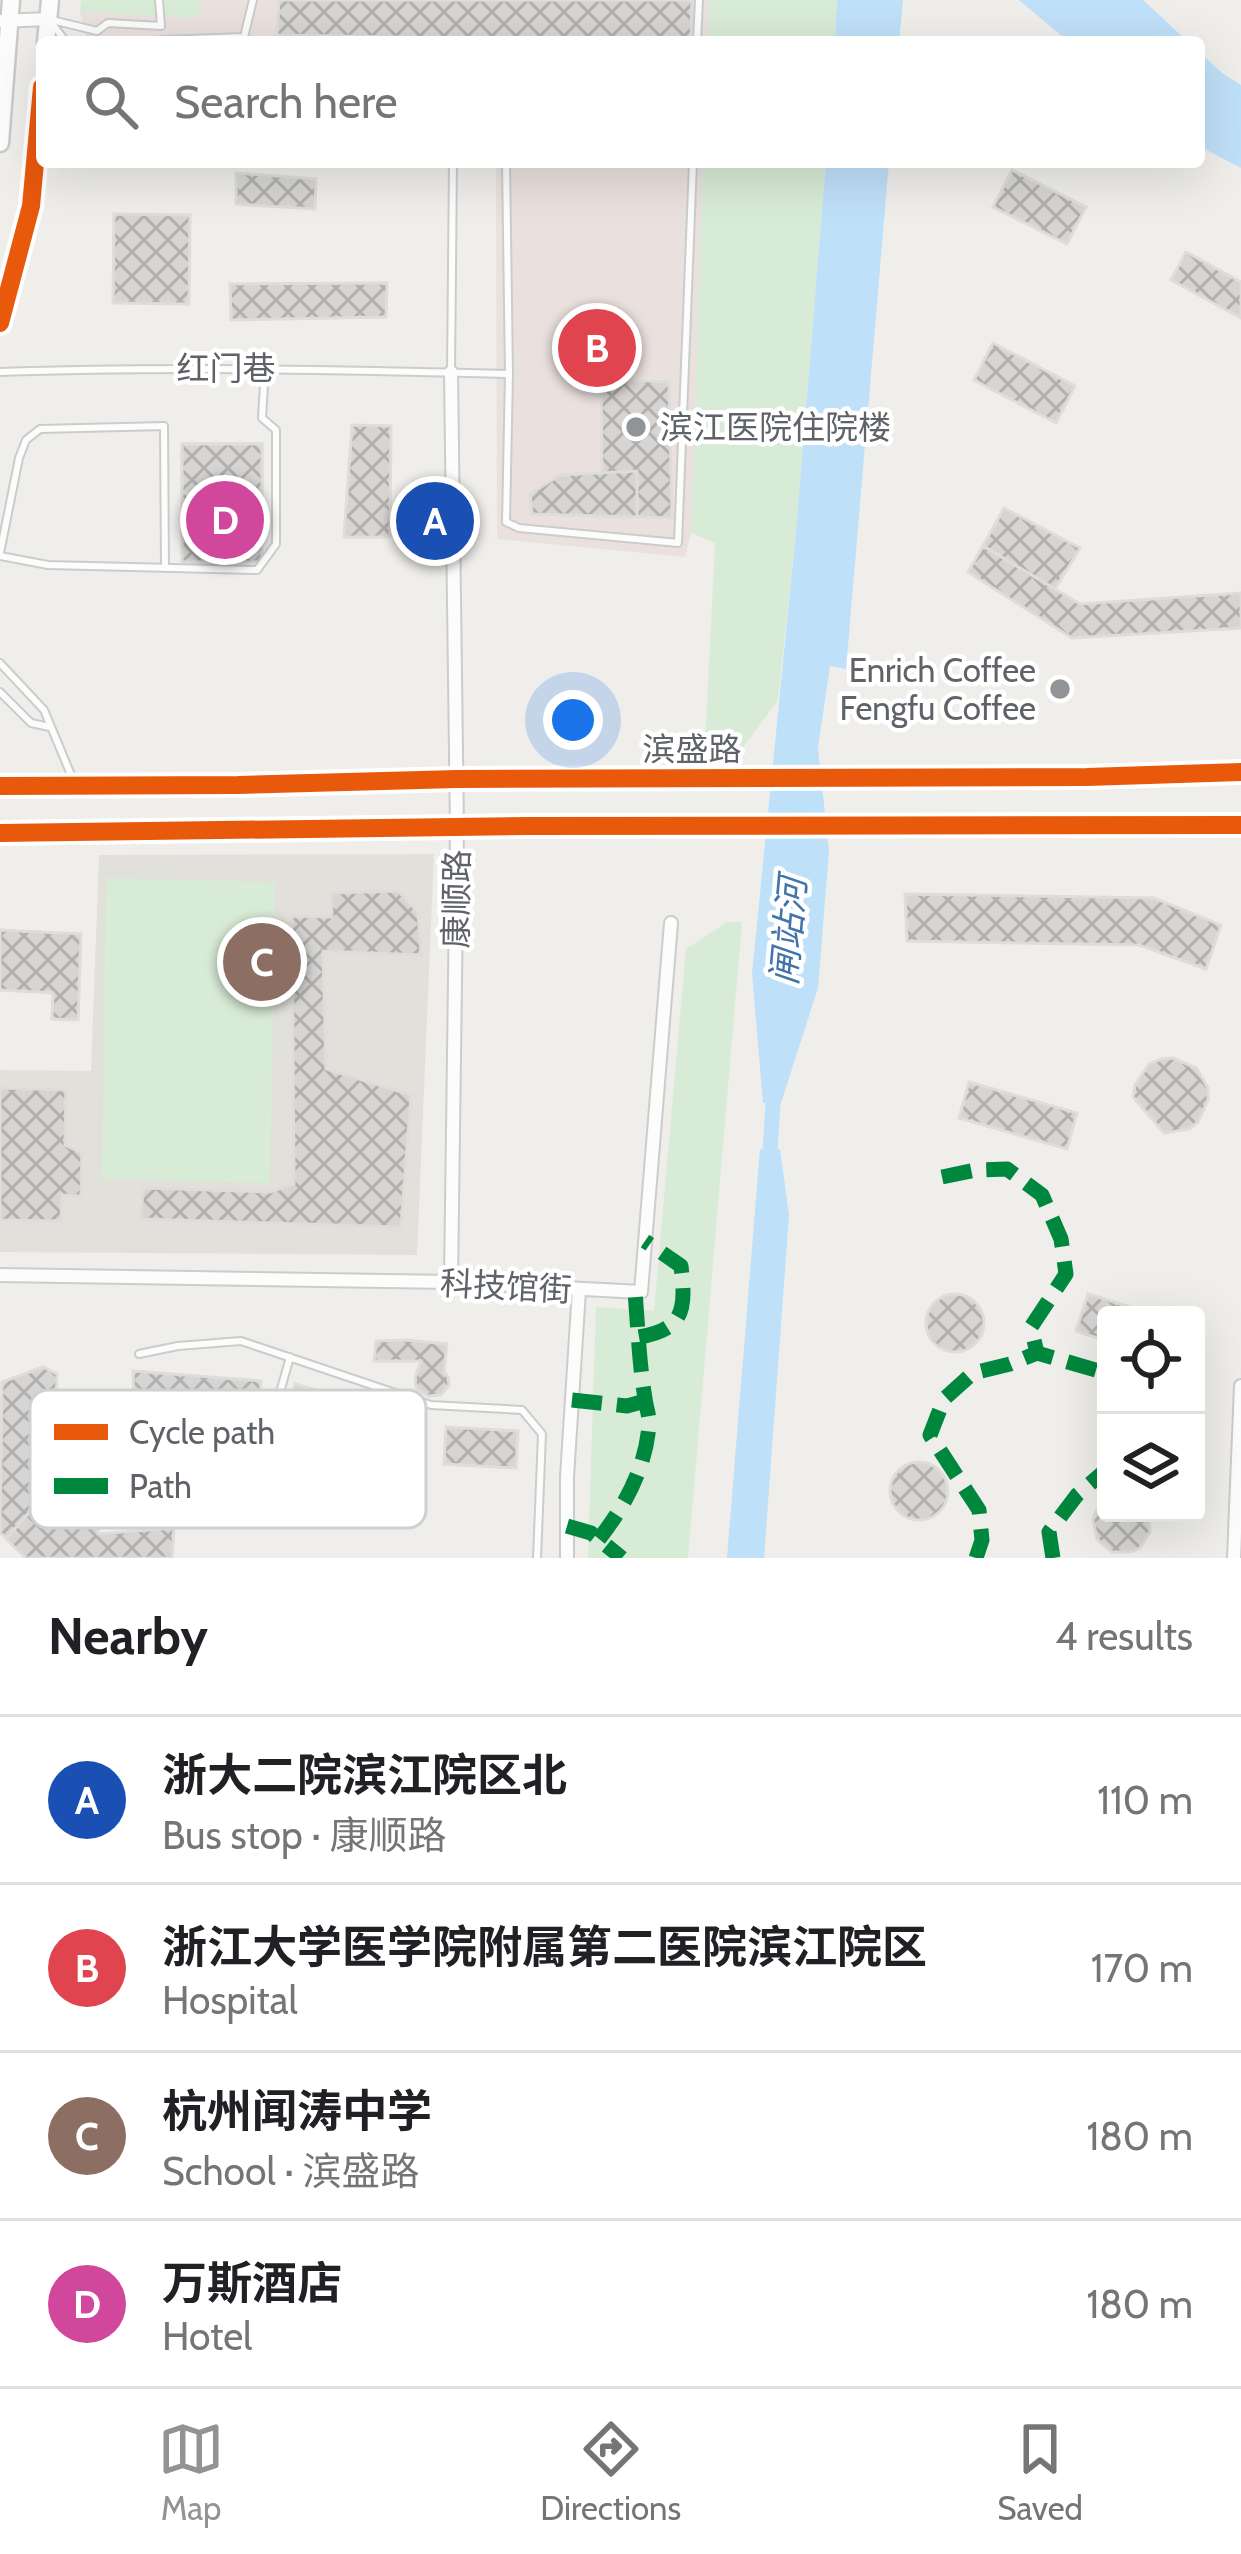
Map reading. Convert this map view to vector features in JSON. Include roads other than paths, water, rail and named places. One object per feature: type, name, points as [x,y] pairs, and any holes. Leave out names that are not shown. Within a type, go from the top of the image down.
[{"type":"main road","points":[[0,143],[5,21],[11,0]]},
{"type":"main road","points":[[0,323],[31,206],[36,152]]},
{"type":"main road","name":"滨盛路","points":[[0,786],[1241,772]]},
{"type":"main road","points":[[0,833],[1241,825]]},
{"type":"street","points":[[5,21],[49,10]]},
{"type":"street","name":"康顺路","points":[[451,1282],[457,828],[452,372]]},
{"type":"street","name":"科技馆街","points":[[0,1275],[451,1282],[641,1292],[671,922]]},
{"type":"street","points":[[567,1558],[567,1477],[579,1290]]},
{"type":"street","points":[[1234,1558],[1241,1386]]},
{"type":"lane","points":[[159,0],[161,36]]},
{"type":"lane","points":[[248,36],[253,0]]},
{"type":"lane","points":[[697,36],[699,0]]},
{"type":"lane","points":[[49,10],[97,31],[108,23],[161,26]]},
{"type":"lane","points":[[452,372],[453,168]]},
{"type":"lane","points":[[506,168],[506,522],[519,528],[678,543],[693,168]]},
{"type":"lane","points":[[165,568],[164,426],[40,428],[26,440],[0,555],[48,565],[165,568],[257,570],[275,544],[276,430],[262,418],[266,368]]},
{"type":"lane","name":"红门巷","points":[[0,372],[266,368],[509,374]]},
{"type":"lane","points":[[0,664],[44,710],[75,786]]},
{"type":"lane","points":[[0,692],[31,723],[50,727]]},
{"type":"lane","points":[[139,1354],[241,1341],[387,1390]]},
{"type":"lane","points":[[281,1390],[290,1357]]},
{"type":"lane","points":[[426,1403],[522,1410],[542,1434],[537,1558]]},
{"type":"water","points":[[837,0],[903,0],[900,36],[835,36]]},
{"type":"water","points":[[1019,0],[1143,0],[1182,36],[1062,36]]},
{"type":"water","points":[[1205,57],[1241,85],[1241,168],[1205,149]]},
{"type":"water","points":[[826,168],[888,168],[846,669],[830,666],[818,748],[829,851],[818,988],[781,1103],[763,1103],[752,974],[796,532]]},
{"type":"water","points":[[760,1149],[780,1149],[789,1215],[764,1558],[727,1558]]},
{"type":"waterway","name":"闸站河","points":[[769,1166],[774,1088]]},
{"type":"place","name":"浙江大学医学院附属第二医院滨江院区","points":[[597,348]]},
{"type":"place","name":"滨江医院住院楼","points":[[636,427]]},
{"type":"place","name":"万斯酒店","points":[[225,520]]},
{"type":"place","name":"浙大二院滨江院区北","points":[[435,521]]},
{"type":"place","name":"Enrich Coffee Fengfu Coffee","points":[[1060,689]]},
{"type":"place","name":"杭州闻涛中学","points":[[262,962]]}]
